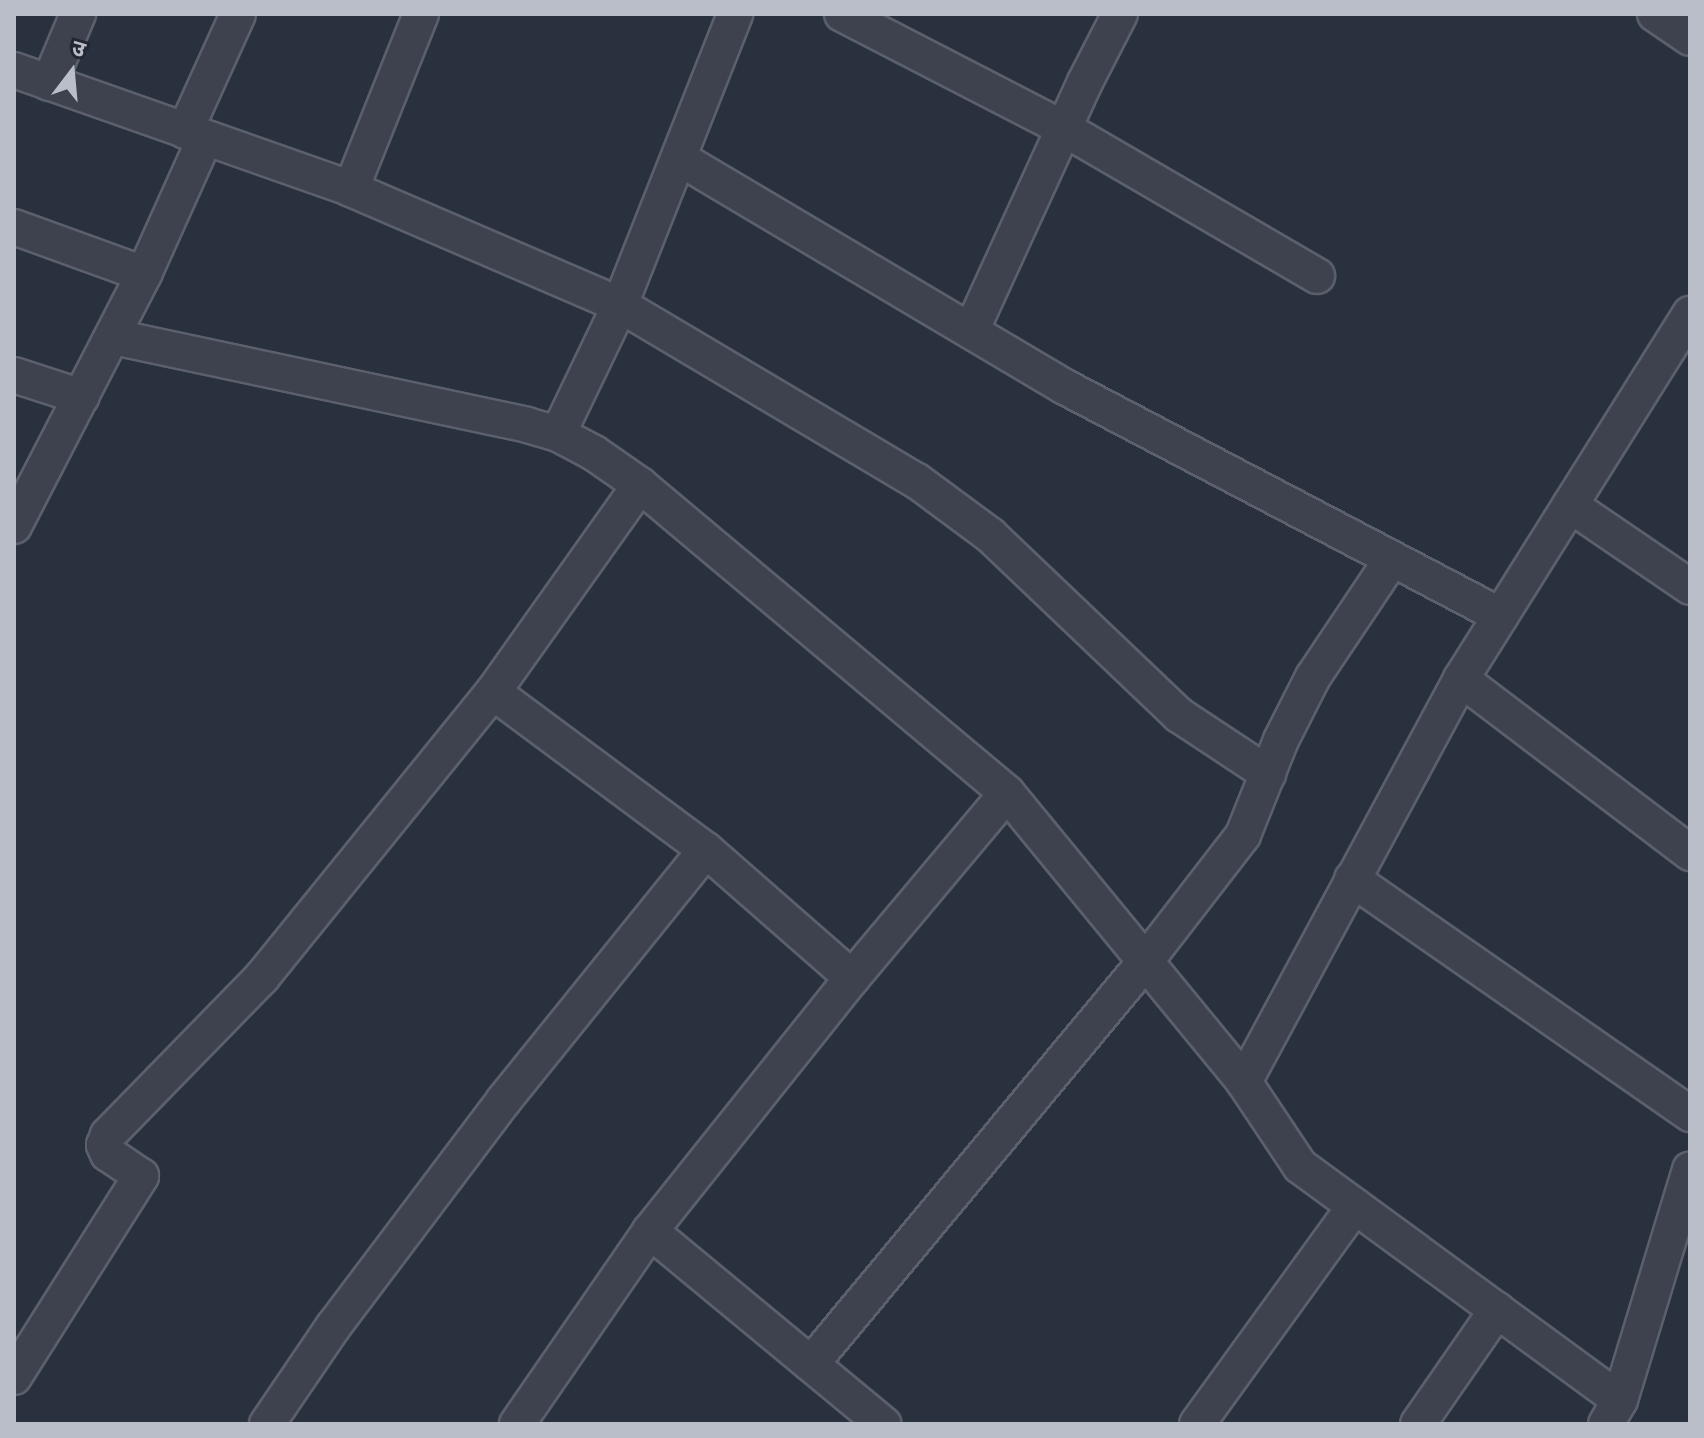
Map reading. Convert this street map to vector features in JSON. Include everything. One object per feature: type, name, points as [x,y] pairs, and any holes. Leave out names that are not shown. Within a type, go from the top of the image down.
[{"type":"street","points":[[49,83],[78,14]]},
{"type":"street","points":[[14,526],[144,274],[238,14]]},
{"type":"street","points":[[351,189],[421,14]]},
{"type":"street","points":[[558,434],[620,305],[735,14]]},
{"type":"street","points":[[842,14],[1063,128],[1317,276]]},
{"type":"street","points":[[971,331],[1063,128],[1120,14]]},
{"type":"street","points":[[1655,14],[1690,38]]},
{"type":"street","points":[[14,70],[351,189],[620,305],[917,481],[990,535],[1179,715],[1268,774]]},
{"type":"street","points":[[679,158],[1065,387],[1501,616]]},
{"type":"street","points":[[14,227],[144,274]]},
{"type":"street","points":[[1244,1082],[1461,679],[1690,314]]},
{"type":"street","points":[[114,337],[423,401],[558,434],[640,485],[1007,793],[1244,1082],[1300,1166],[1497,1310],[1613,1412],[1681,1231],[1690,1169]]},
{"type":"street","points":[[14,375],[82,397]]},
{"type":"street","points":[[14,1377],[141,1176],[108,1154],[104,1145],[108,1135],[262,977],[493,692],[640,485]]},
{"type":"street","points":[[1570,505],[1690,587]]},
{"type":"street","points":[[811,1364],[1145,962],[1243,835],[1313,677],[1392,559]]},
{"type":"street","points":[[1461,679],[1690,853]]},
{"type":"street","points":[[493,692],[706,850],[852,978]]},
{"type":"street","points":[[517,1424],[650,1231],[852,978],[1007,793]]},
{"type":"street","points":[[267,1424],[333,1327],[504,1100],[706,850]]},
{"type":"street","points":[[1352,879],[1690,1114]]},
{"type":"street","points":[[1197,1424],[1355,1206]]},
{"type":"street","points":[[650,1231],[811,1364],[863,1418]]},
{"type":"street","points":[[1418,1424],[1497,1310]]}]
